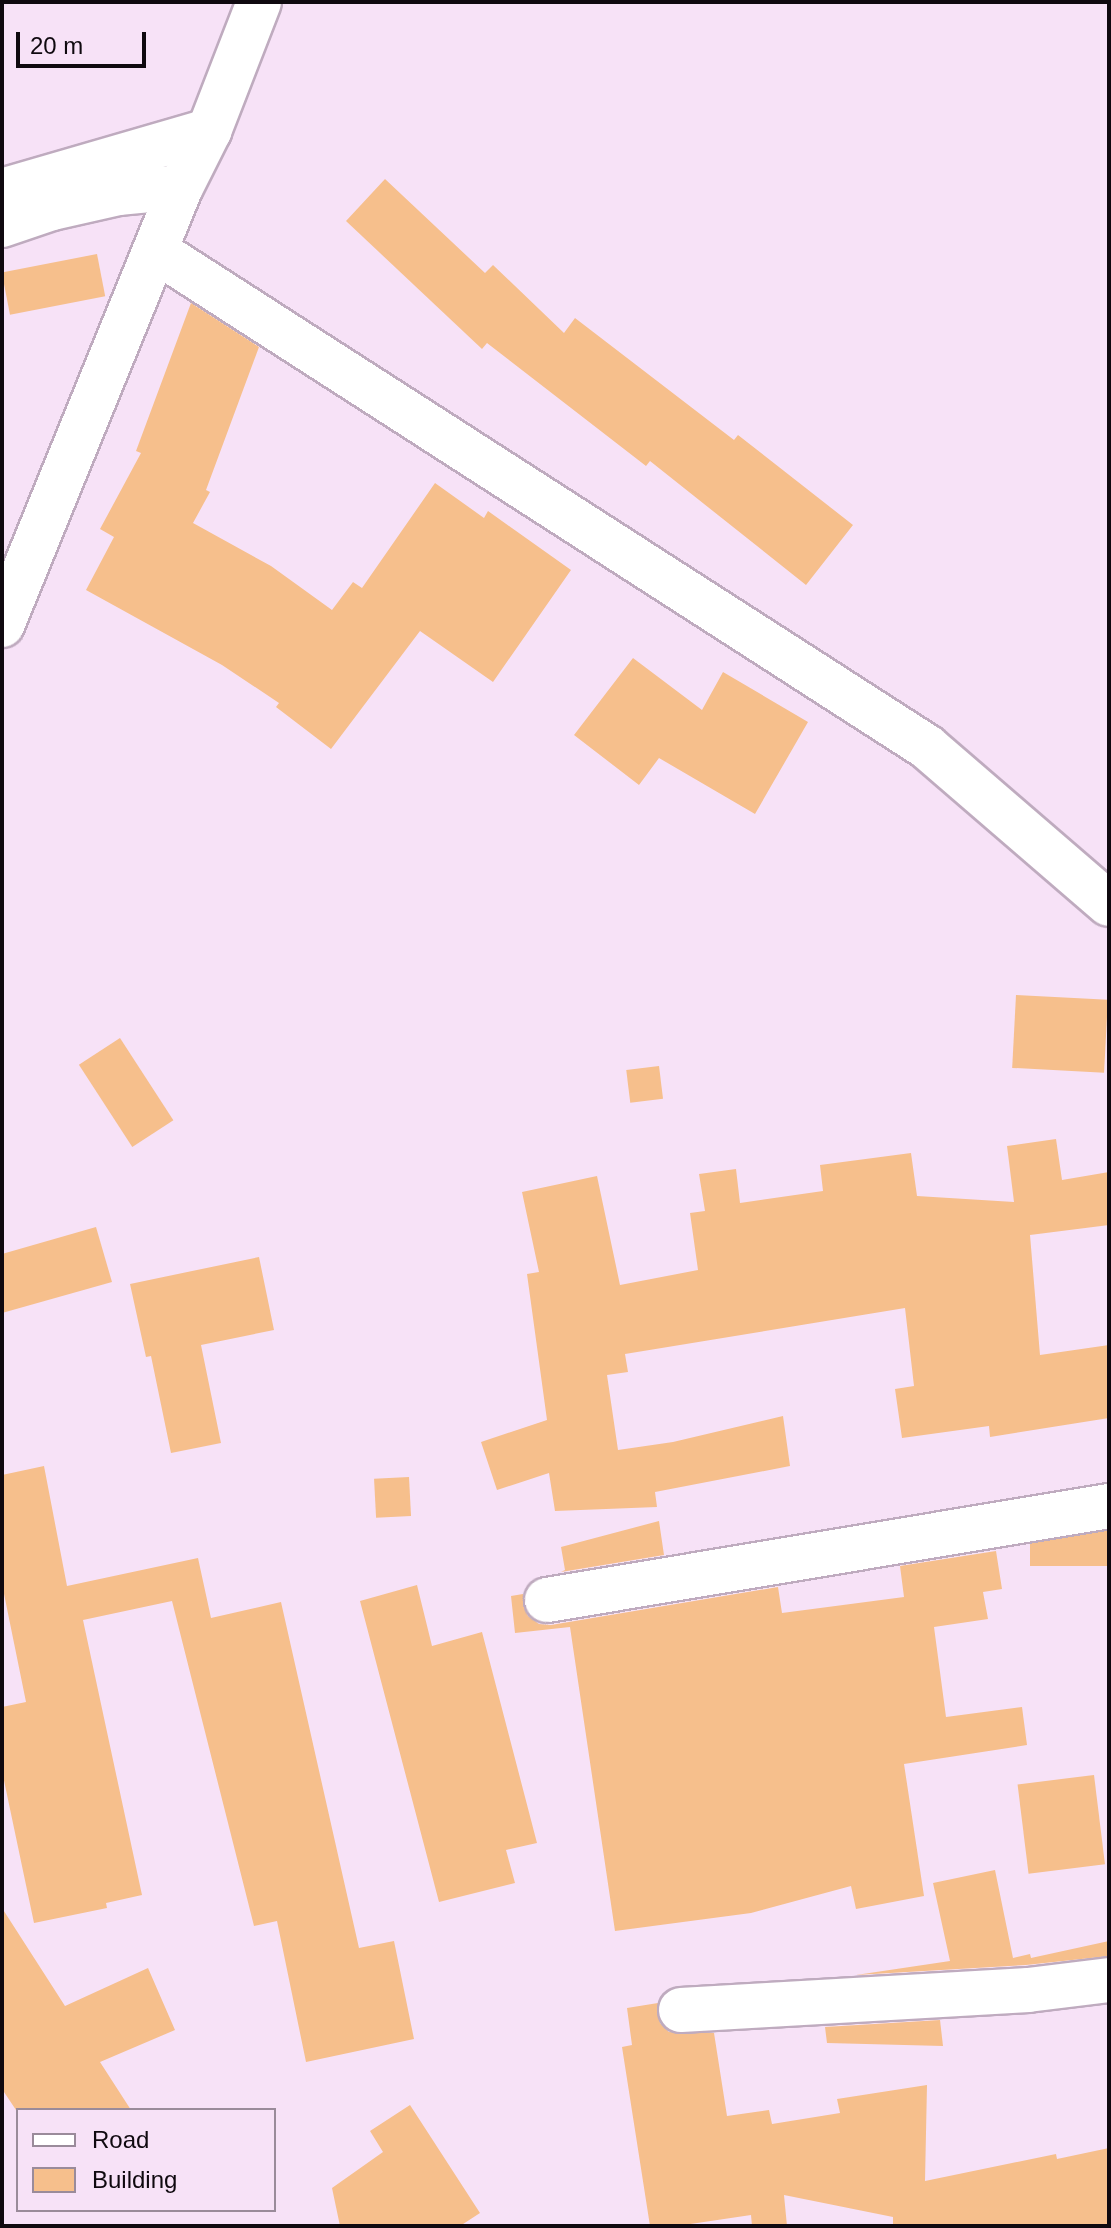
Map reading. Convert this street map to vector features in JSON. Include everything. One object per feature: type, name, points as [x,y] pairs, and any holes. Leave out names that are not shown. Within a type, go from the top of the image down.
[{"type":"street","points":[[2,625],[181,187],[209,131],[259,2]]},
{"type":"street","points":[[2,191],[209,131]]},
{"type":"street","points":[[2,225],[52,208],[118,193],[181,187]]},
{"type":"street","points":[[156,251],[927,747],[1109,904]]},
{"type":"street","points":[[547,1600],[1109,1506]]},
{"type":"street","points":[[681,2010],[1028,1990],[1109,1980]]},
{"type":"building","points":[[385,179],[485,273],[493,265],[564,333],[575,318],[734,440],[738,435],[853,525],[806,585],[650,461],[646,466],[487,343],[482,349],[346,221]]},
{"type":"building","points":[[97,254],[105,296],[10,315],[2,272]]},
{"type":"building","points":[[191,303],[259,347],[206,490],[210,492],[193,523],[271,566],[332,610],[353,582],[362,588],[435,483],[484,518],[488,511],[571,570],[493,682],[420,631],[331,749],[276,707],[279,703],[222,665],[86,590],[114,537],[100,529],[141,453],[136,451]]},
{"type":"building","points":[[633,658],[702,710],[723,672],[808,722],[755,814],[659,758],[639,785],[574,735]]},
{"type":"building","points":[[1016,995],[1108,1000],[1104,1073],[1012,1068]]},
{"type":"building","points":[[120,1038],[173,1120],[132,1147],[79,1065]]},
{"type":"building","points":[[659,1066],[663,1099],[630,1103],[626,1070]]},
{"type":"building","points":[[1056,1139],[1062,1180],[1109,1172],[1109,1225],[1030,1235],[1040,1355],[1109,1345],[1109,1418],[990,1437],[989,1426],[902,1438],[895,1389],[914,1386],[905,1308],[625,1354],[628,1372],[607,1375],[618,1450],[673,1442],[783,1416],[790,1466],[655,1492],[657,1507],[555,1511],[549,1473],[497,1490],[481,1442],[547,1420],[527,1274],[539,1272],[522,1192],[597,1176],[620,1285],[698,1270],[690,1213],[705,1211],[699,1174],[736,1169],[740,1203],[823,1191],[820,1165],[911,1153],[917,1196],[1014,1202],[1007,1146]]},
{"type":"building","points":[[96,1227],[112,1282],[2,1313],[2,1254]]},
{"type":"building","points":[[259,1257],[274,1330],[201,1345],[221,1443],[171,1453],[151,1356],[146,1357],[130,1284]]},
{"type":"building","points":[[44,1466],[67,1586],[198,1558],[211,1618],[281,1602],[359,1948],[394,1941],[414,2039],[306,2062],[277,1921],[254,1926],[172,1601],[83,1620],[142,1895],[106,1903],[107,1908],[34,1923],[2,1771],[2,1707],[26,1702],[2,1584],[2,1475]]},
{"type":"building","points":[[409,1477],[411,1516],[376,1518],[374,1479]]},
{"type":"building","points":[[659,1521],[664,1555],[561,1572],[565,1570],[561,1547]]},
{"type":"building","points":[[1030,1531],[1109,1531],[1109,1566],[1030,1566]]},
{"type":"building","points":[[996,1551],[1002,1589],[983,1592],[988,1619],[934,1627],[946,1717],[1022,1707],[1027,1745],[904,1764],[924,1896],[856,1909],[851,1886],[751,1913],[615,1931],[570,1627],[515,1633],[511,1596],[523,1594],[523,1605],[528,1616],[539,1624],[551,1625],[778,1587],[782,1613],[904,1597],[900,1566]]},
{"type":"building","points":[[417,1585],[432,1646],[482,1632],[537,1843],[506,1850],[515,1883],[439,1902],[360,1601]]},
{"type":"building","points":[[1094,1775],[1105,1864],[1029,1874],[1018,1784]]},
{"type":"building","points":[[995,1870],[1013,1958],[1030,1954],[1031,1958],[1109,1941],[1109,1956],[1026,1965],[856,1975],[950,1961],[933,1883]]},
{"type":"building","points":[[2,1908],[65,2006],[148,1968],[175,2030],[100,2062],[130,2108],[16,2110],[2,2089]]},
{"type":"building","points":[[658,2003],[660,2023],[669,2032],[714,2033],[727,2116],[769,2110],[772,2124],[840,2113],[837,2099],[927,2085],[925,2181],[1056,2154],[1057,2159],[1109,2148],[1109,2226],[893,2226],[893,2217],[784,2195],[787,2226],[752,2226],[751,2215],[677,2226],[650,2226],[622,2047],[632,2045],[627,2008]]},
{"type":"building","points":[[940,2020],[943,2046],[827,2043],[825,2027]]},
{"type":"building","points":[[410,2105],[480,2213],[460,2226],[340,2226],[332,2188],[383,2152],[370,2131]]}]
